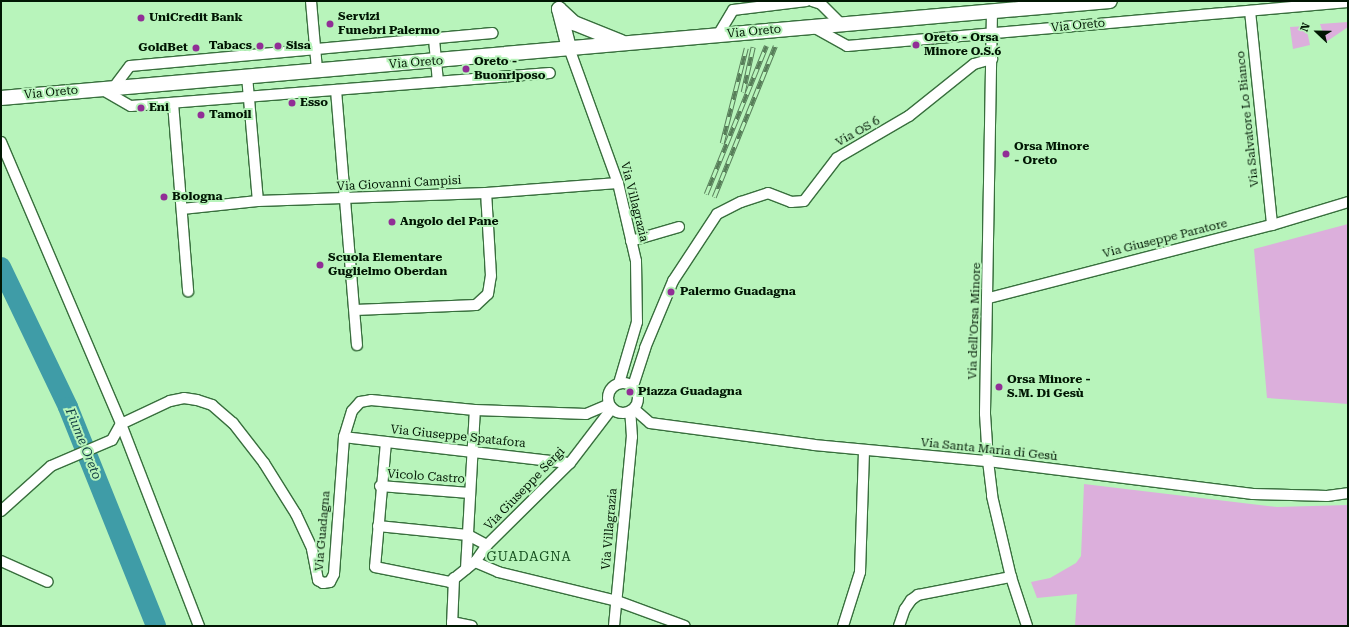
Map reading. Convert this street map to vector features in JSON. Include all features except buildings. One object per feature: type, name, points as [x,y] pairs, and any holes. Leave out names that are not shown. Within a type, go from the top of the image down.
[{"type":"street","points":[[311,1],[317,70]]},
{"type":"street","name":"Via Oreto","points":[[718,35],[731,5],[806,1]]},
{"type":"street","points":[[812,1],[824,5],[842,24]]},
{"type":"street","name":"Via Oreto","points":[[1,98],[317,70],[436,62],[623,43],[1110,1]]},
{"type":"street","name":"Via Oreto","points":[[813,27],[847,46],[1348,2]]},
{"type":"street","points":[[558,5],[574,23],[623,43]]},
{"type":"street","points":[[558,5],[570,48]]},
{"type":"street","name":"Via dell'Orsa Minore","points":[[992,11],[989,298],[985,414],[992,496],[1012,576],[1027,626]]},
{"type":"street","name":"Via Salvatore Lo Bianco","points":[[1250,11],[1272,225]]},
{"type":"street","name":"Via Oreto","points":[[104,88],[130,66],[315,51],[493,33]]},
{"type":"street","points":[[434,39],[438,82]]},
{"type":"street","name":"Via Villagrazia","points":[[570,48],[618,183],[636,261],[637,322],[619,383]]},
{"type":"street","name":"Via OS 6","points":[[633,386],[645,348],[673,281],[711,220],[718,214],[741,202],[768,193],[791,202],[804,201],[837,158],[909,116],[974,64],[992,59]]},
{"type":"street","name":"Via Oreto","points":[[104,88],[131,106],[550,73]]},
{"type":"street","points":[[248,76],[258,201]]},
{"type":"street","points":[[336,90],[357,345]]},
{"type":"street","points":[[173,103],[188,291]]},
{"type":"street","points":[[1,142],[121,424],[199,626]]},
{"type":"street","name":"Via Giovanni Campisi","points":[[182,209],[258,201],[345,200],[486,193],[618,183]]},
{"type":"street","points":[[355,310],[476,305],[488,294],[492,276],[486,193]]},
{"type":"street","name":"Via Giuseppe Paratore","points":[[989,298],[1272,225],[1348,202]]},
{"type":"street","points":[[631,241],[679,227]]},
{"type":"street","points":[[619,383],[633,386],[638,399],[632,410],[621,413],[611,406],[609,394],[619,383]]},
{"type":"street","name":"Via Guadagna","points":[[121,424],[170,401],[184,398],[202,402],[221,412],[238,429],[287,497],[312,549],[318,580],[323,583],[330,582],[334,574],[344,437],[352,411],[360,402],[371,400],[475,410],[586,414],[611,406]]},
{"type":"street","name":"Via Giuseppe Sergi","points":[[452,580],[475,562],[487,545],[570,464],[611,406]]},
{"type":"street","points":[[466,569],[475,410]]},
{"type":"street","name":"Via Villagrazia","points":[[614,626],[632,437],[632,410]]},
{"type":"street","name":"Via Santa Maria di Gesù","points":[[632,410],[650,423],[814,445],[988,461],[1254,494],[1327,496],[1348,493]]},
{"type":"street","points":[[1,511],[51,466],[64,459],[112,440],[121,424]]},
{"type":"street","name":"Via Giuseppe Spatafora","points":[[344,437],[570,464]]},
{"type":"street","points":[[386,442],[380,486],[375,567],[452,580],[452,624],[472,626]]},
{"type":"street","points":[[843,626],[860,572],[864,450]]},
{"type":"street","name":"Vicolo Castro","points":[[380,486],[470,493]]},
{"type":"street","points":[[378,526],[468,535],[487,545]]},
{"type":"street","points":[[1,561],[48,582]]},
{"type":"street","points":[[475,562],[498,572],[617,601],[685,626]]},
{"type":"street","points":[[899,626],[905,609],[911,600],[918,595],[1012,576]]},
{"type":"shaded area","points":[[1348,22],[1348,27],[1326,42],[1320,24]]},
{"type":"shaded area","points":[[1306,26],[1310,45],[1293,49],[1290,27]]},
{"type":"shaded area","points":[[1348,224],[1348,404],[1267,398],[1254,249]]},
{"type":"shaded area","points":[[1084,484],[1277,507],[1348,505],[1348,626],[1075,626],[1077,594],[1037,598],[1031,582],[1050,578],[1076,563],[1081,556]]},
{"type":"waterway","name":"Fiume Oreto","points":[[1,267],[68,407],[156,626]]},
{"type":"railway","points":[[706,194],[766,46]]},
{"type":"railway","points":[[714,197],[775,46]]},
{"type":"railway","points":[[743,92],[753,47]]},
{"type":"railway","points":[[722,143],[746,48]]},
{"type":"place","name":"UniCredit Bank","points":[[141,18]]},
{"type":"place","name":"Servizi Funebri Palermo","points":[[330,24]]},
{"type":"place","name":"Oreto - Orsa Minore O.S.6","points":[[916,45]]},
{"type":"place","name":"Tabacs","points":[[260,46]]},
{"type":"place","name":"Sisa","points":[[278,46]]},
{"type":"place","name":"GoldBet","points":[[196,48]]},
{"type":"place","name":"Oreto - Buonriposo","points":[[466,69]]},
{"type":"place","name":"Esso","points":[[292,103]]},
{"type":"place","name":"Eni","points":[[141,108]]},
{"type":"place","name":"Tamoil","points":[[201,115]]},
{"type":"place","name":"Orsa Minore - Oreto","points":[[1006,154]]},
{"type":"place","name":"Bologna","points":[[164,197]]},
{"type":"place","name":"Angolo del Pane","points":[[392,222]]},
{"type":"place","name":"Scuola Elementare Guglielmo Oberdan","points":[[320,265]]},
{"type":"place","name":"Palermo Guadagna","points":[[671,292]]},
{"type":"place","name":"Orsa Minore - S.M. Di Gesù","points":[[999,387]]},
{"type":"place","name":"Piazza Guadagna","points":[[630,392]]},
{"type":"district","name":"GUADAGNA","points":[[529,557]]}]
